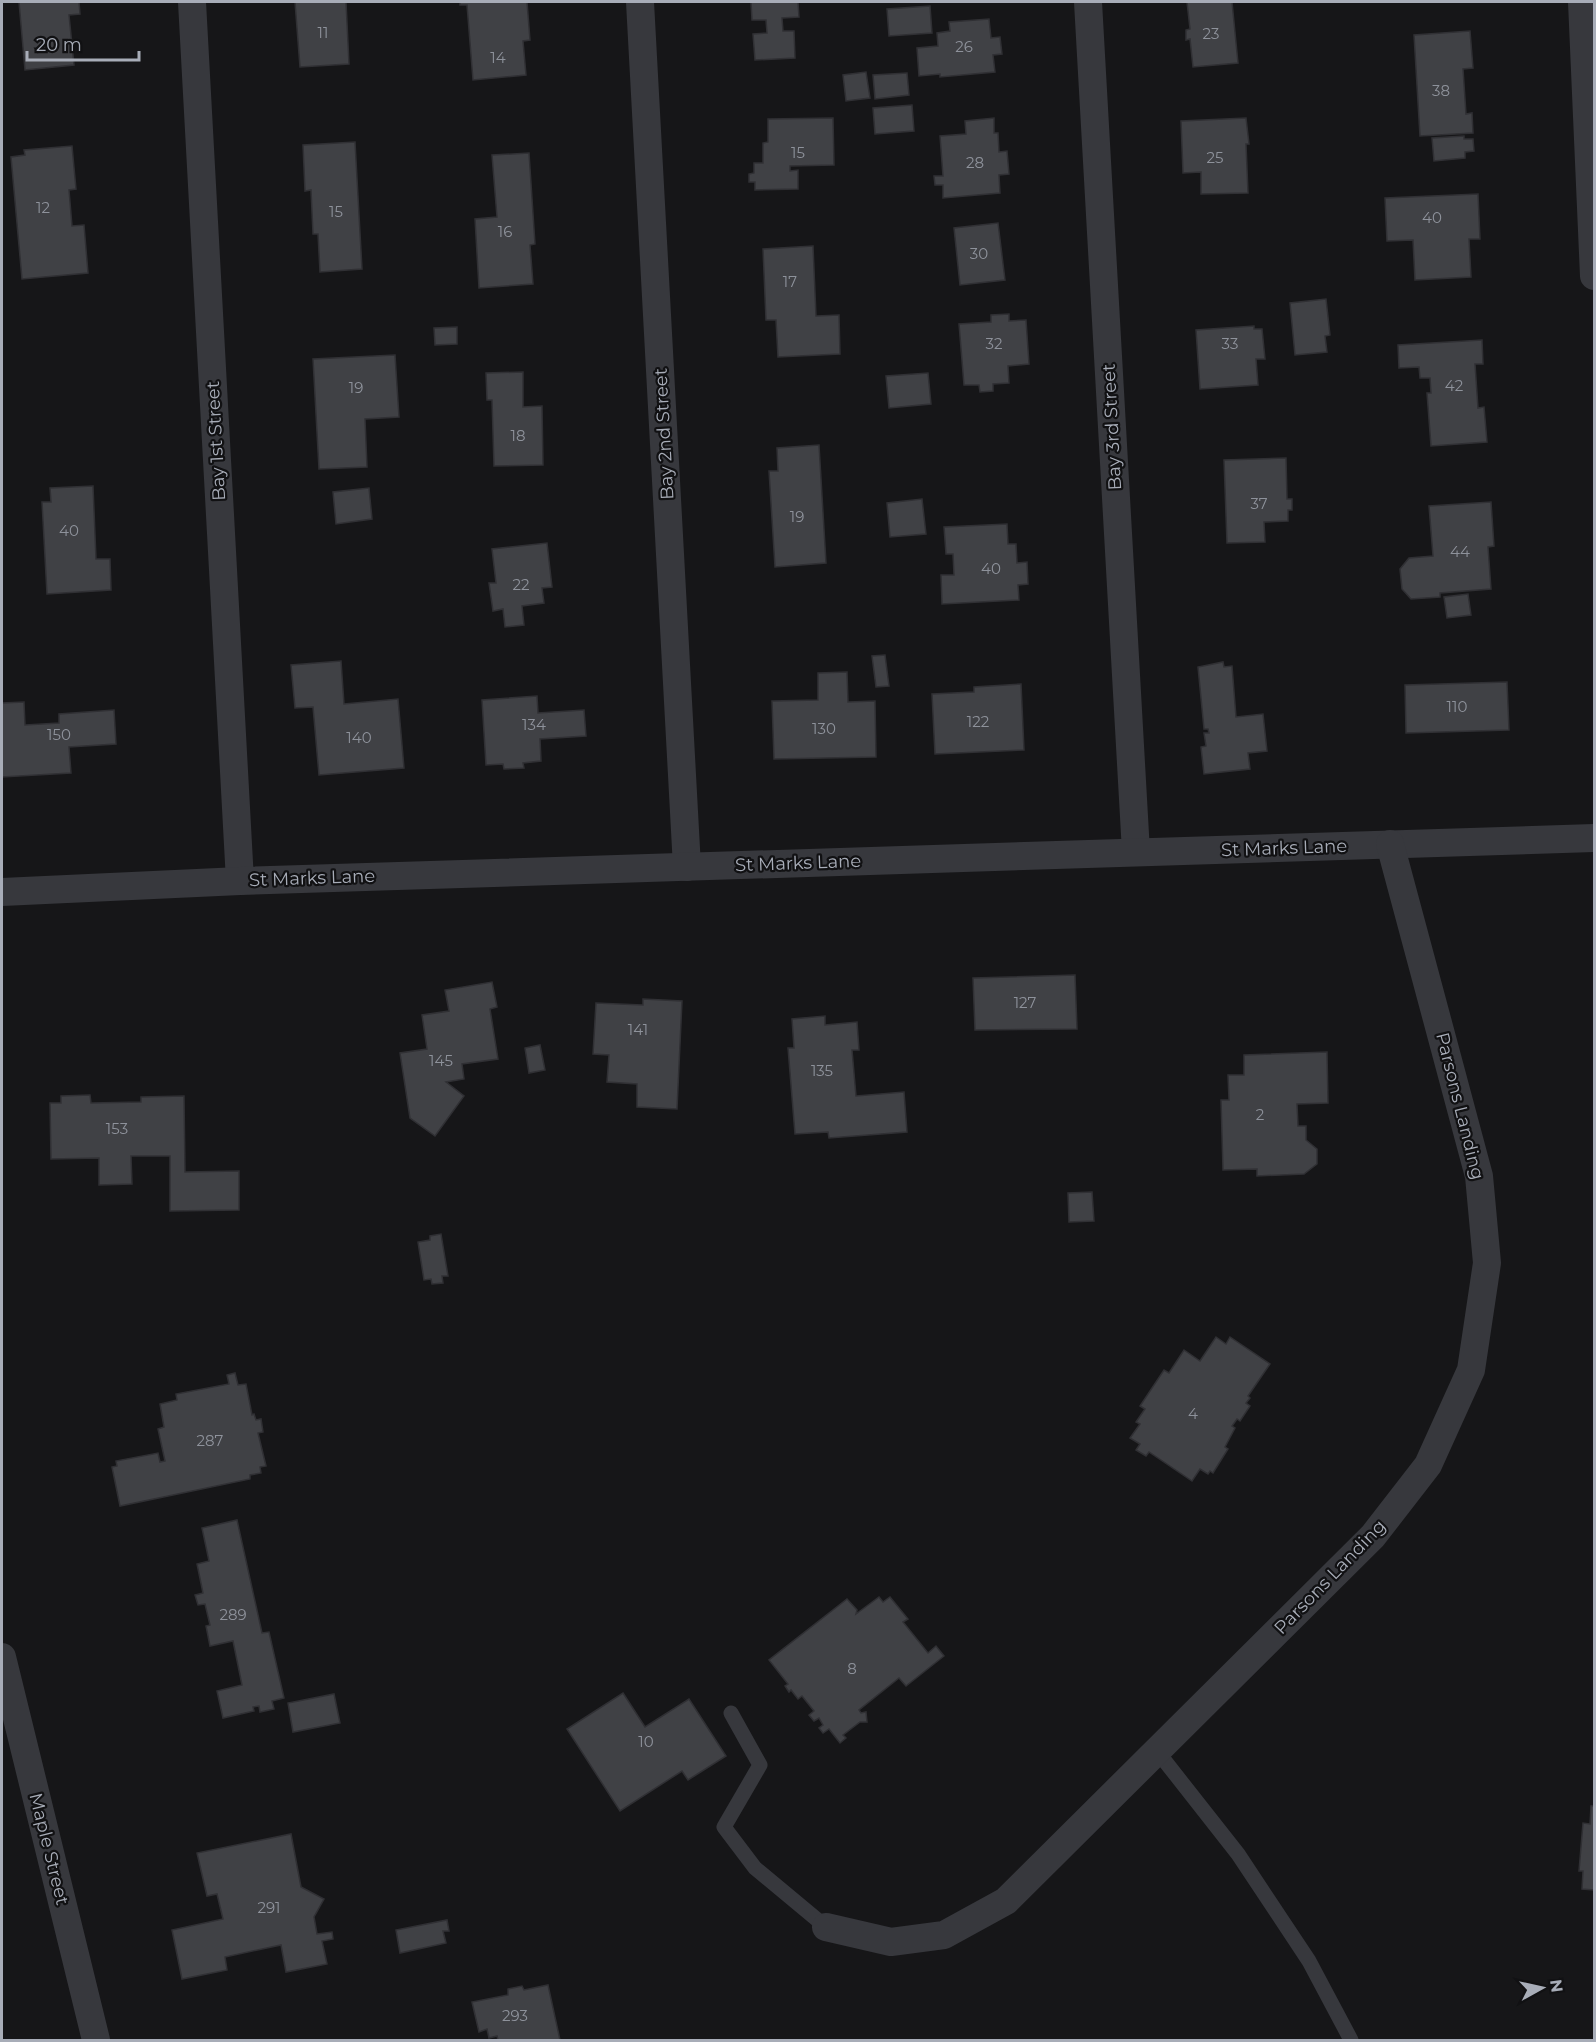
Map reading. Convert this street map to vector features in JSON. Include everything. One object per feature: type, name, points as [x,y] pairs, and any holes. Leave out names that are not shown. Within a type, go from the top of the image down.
[{"type":"street","name":"Bay 1st Street","points":[[192,2],[240,880]]},
{"type":"street","name":"Bay 2nd Street","points":[[640,2],[687,867]]},
{"type":"street","name":"Bay 3rd Street","points":[[1088,2],[1136,852]]},
{"type":"street","points":[[1582,2],[1594,276]]},
{"type":"street","name":"St Marks Lane","points":[[2,892],[240,880],[1594,838]]},
{"type":"street","name":"Parsons Landing","points":[[826,1927],[891,1942],[944,1935],[1006,1901],[1373,1536],[1428,1465],[1471,1370],[1487,1263],[1479,1176],[1390,844]]},
{"type":"street","name":"Maple Street","points":[[2,1657],[96,2040]]},
{"type":"lane","points":[[731,1713],[760,1765],[724,1827],[755,1868],[826,1927]]},
{"type":"lane","points":[[1157,1751],[1245,1864],[1309,1961],[1351,2040]]},
{"type":"building","points":[[19,2],[79,2],[80,14],[69,15],[74,65],[25,70]]},
{"type":"building","points":[[295,2],[346,2],[349,64],[300,67]]},
{"type":"building","points":[[460,2],[527,2],[530,40],[523,41],[526,75],[473,80],[467,5],[460,5]]},
{"type":"building","points":[[751,2],[798,2],[799,17],[782,18],[783,31],[794,31],[795,58],[755,60],[753,34],[767,33],[766,20],[752,20]]},
{"type":"building","points":[[1187,2],[1232,2],[1238,63],[1193,67],[1190,39],[1186,40],[1186,30],[1190,29]]},
{"type":"building","points":[[930,6],[932,33],[889,36],[887,9]]},
{"type":"building","points":[[989,19],[991,38],[1000,37],[1002,54],[993,55],[995,72],[940,77],[940,74],[919,76],[917,48],[938,46],[937,33],[950,31],[949,22]]},
{"type":"building","points":[[1470,31],[1473,68],[1463,69],[1466,114],[1472,113],[1473,133],[1420,136],[1414,35]]},
{"type":"building","points":[[866,72],[870,98],[846,101],[843,75]]},
{"type":"building","points":[[907,73],[909,95],[875,99],[873,75]]},
{"type":"building","points":[[912,105],[914,131],[875,134],[873,108]]},
{"type":"building","points":[[833,118],[834,165],[790,166],[790,171],[798,170],[798,189],[755,190],[755,182],[749,182],[749,174],[754,173],[754,163],[763,163],[763,143],[768,142],[768,119]]},
{"type":"building","points":[[994,118],[994,133],[998,133],[999,152],[1007,151],[1009,174],[999,175],[1000,193],[943,198],[943,185],[935,185],[934,176],[943,176],[940,136],[966,134],[965,121]]},
{"type":"building","points":[[1246,118],[1249,144],[1246,144],[1248,193],[1201,194],[1201,172],[1183,173],[1181,121]]},
{"type":"building","points":[[1464,136],[1464,139],[1473,139],[1474,151],[1465,152],[1465,158],[1434,161],[1432,138]]},
{"type":"building","points":[[355,142],[362,269],[320,272],[318,234],[313,234],[311,190],[305,191],[303,145]]},
{"type":"building","points":[[72,146],[76,189],[69,190],[72,226],[84,225],[88,273],[22,279],[11,157],[25,155],[24,150]]},
{"type":"building","points":[[529,153],[535,244],[530,245],[533,284],[479,288],[475,219],[497,217],[492,155]]},
{"type":"building","points":[[1478,194],[1480,239],[1469,239],[1471,277],[1415,280],[1413,240],[1387,241],[1385,198]]},
{"type":"building","points":[[998,223],[1005,280],[960,285],[954,228]]},
{"type":"building","points":[[813,246],[816,316],[839,315],[840,354],[778,357],[776,320],[766,320],[763,249]]},
{"type":"building","points":[[1326,299],[1330,335],[1325,336],[1327,352],[1295,355],[1290,303]]},
{"type":"building","points":[[1009,314],[1009,321],[1026,320],[1029,364],[1008,366],[1009,383],[993,384],[993,391],[980,392],[979,385],[964,385],[959,324],[991,322],[991,315]]},
{"type":"building","points":[[1254,326],[1254,329],[1262,329],[1265,359],[1256,359],[1258,385],[1200,389],[1196,330]]},
{"type":"building","points":[[457,327],[457,344],[435,345],[434,328]]},
{"type":"building","points":[[1482,340],[1483,364],[1475,364],[1478,408],[1484,407],[1487,442],[1431,446],[1427,393],[1431,393],[1430,378],[1420,378],[1419,367],[1399,368],[1398,345]]},
{"type":"building","points":[[395,355],[399,417],[365,419],[367,467],[319,469],[313,359]]},
{"type":"building","points":[[523,372],[523,407],[542,406],[543,465],[494,466],[492,400],[487,400],[486,373]]},
{"type":"building","points":[[928,373],[931,404],[889,408],[886,376]]},
{"type":"building","points":[[819,445],[826,563],[775,567],[769,471],[778,471],[777,448]]},
{"type":"building","points":[[1286,458],[1287,499],[1292,499],[1292,510],[1288,510],[1288,521],[1264,522],[1265,542],[1227,543],[1224,460]]},
{"type":"building","points":[[93,486],[96,559],[110,559],[111,590],[47,594],[42,502],[51,502],[50,488]]},
{"type":"building","points":[[369,488],[372,519],[336,524],[333,492]]},
{"type":"building","points":[[922,499],[926,534],[890,537],[887,503]]},
{"type":"building","points":[[1491,502],[1494,546],[1488,547],[1491,589],[1440,593],[1440,597],[1411,599],[1402,589],[1400,569],[1409,558],[1433,556],[1429,506]]},
{"type":"building","points":[[1007,524],[1008,544],[1016,544],[1017,563],[1027,562],[1028,584],[1018,585],[1019,600],[942,604],[941,575],[954,575],[953,554],[946,554],[944,527]]},
{"type":"building","points":[[547,543],[552,587],[542,588],[544,603],[522,606],[524,625],[505,627],[503,609],[493,611],[489,583],[496,583],[492,549]]},
{"type":"building","points":[[1468,594],[1471,615],[1447,618],[1444,597]]},
{"type":"building","points":[[885,655],[889,686],[876,687],[872,656]]},
{"type":"building","points":[[341,661],[344,704],[398,699],[404,768],[319,775],[313,707],[295,708],[291,665]]},
{"type":"building","points":[[1223,662],[1224,667],[1232,666],[1236,717],[1263,714],[1267,751],[1248,753],[1250,769],[1204,774],[1201,747],[1206,746],[1204,733],[1209,733],[1208,729],[1204,729],[1198,667]]},
{"type":"building","points":[[847,672],[848,702],[875,701],[876,757],[774,759],[772,701],[818,700],[818,673]]},
{"type":"building","points":[[1507,682],[1509,730],[1406,733],[1405,685]]},
{"type":"building","points":[[1021,684],[1024,750],[935,754],[932,694],[974,692],[974,687]]},
{"type":"building","points":[[537,696],[538,713],[584,710],[586,736],[540,739],[541,761],[523,763],[524,768],[504,769],[503,764],[486,765],[482,700]]},
{"type":"building","points":[[24,702],[25,725],[59,723],[59,714],[114,710],[116,744],[69,747],[71,773],[2,777],[2,703]]},
{"type":"building","points":[[1075,975],[1077,1029],[975,1030],[973,978]]},
{"type":"building","points":[[492,982],[497,1007],[490,1009],[498,1059],[462,1064],[464,1079],[446,1082],[464,1096],[435,1136],[410,1118],[400,1053],[427,1049],[422,1015],[449,1011],[445,990]]},
{"type":"building","points":[[643,999],[682,1001],[677,1109],[637,1107],[637,1084],[607,1082],[609,1055],[593,1054],[596,1003],[643,1005]]},
{"type":"building","points":[[825,1016],[825,1025],[857,1022],[859,1050],[852,1050],[856,1096],[904,1092],[907,1132],[829,1138],[828,1132],[795,1134],[788,1048],[794,1048],[792,1019]]},
{"type":"building","points":[[540,1045],[545,1070],[529,1073],[525,1048]]},
{"type":"building","points":[[1327,1052],[1328,1103],[1297,1104],[1298,1126],[1306,1126],[1306,1140],[1317,1149],[1317,1164],[1304,1174],[1257,1176],[1257,1169],[1223,1170],[1221,1100],[1229,1100],[1228,1075],[1244,1075],[1244,1055]]},
{"type":"building","points":[[90,1095],[91,1103],[141,1102],[141,1097],[184,1096],[185,1172],[239,1171],[239,1210],[170,1211],[170,1156],[131,1156],[132,1184],[99,1185],[99,1158],[51,1159],[50,1103],[61,1103],[61,1096]]},
{"type":"building","points":[[1092,1192],[1094,1221],[1069,1222],[1068,1193]]},
{"type":"building","points":[[441,1234],[448,1276],[442,1276],[443,1283],[432,1284],[431,1279],[424,1280],[418,1242],[430,1240],[430,1236]]},
{"type":"building","points":[[1216,1337],[1226,1344],[1230,1337],[1270,1364],[1248,1396],[1250,1398],[1246,1403],[1250,1406],[1240,1421],[1237,1419],[1232,1426],[1235,1428],[1225,1447],[1228,1449],[1213,1473],[1210,1471],[1208,1474],[1200,1469],[1192,1481],[1149,1452],[1146,1456],[1136,1450],[1140,1444],[1130,1438],[1140,1424],[1136,1422],[1145,1409],[1140,1406],[1164,1370],[1169,1373],[1184,1350],[1200,1361]]},
{"type":"building","points":[[235,1373],[238,1385],[246,1384],[252,1415],[254,1414],[256,1420],[261,1419],[263,1432],[258,1433],[266,1466],[260,1467],[261,1473],[250,1475],[250,1479],[120,1506],[112,1467],[117,1466],[116,1461],[158,1453],[160,1462],[165,1461],[158,1429],[164,1427],[160,1404],[177,1400],[176,1394],[229,1384],[227,1375]]},
{"type":"building","points":[[237,1520],[262,1633],[269,1632],[284,1698],[272,1701],[274,1709],[260,1712],[259,1706],[253,1707],[254,1711],[223,1718],[217,1691],[242,1685],[233,1641],[210,1646],[206,1626],[210,1625],[205,1604],[198,1605],[195,1595],[203,1593],[197,1564],[209,1561],[202,1528]]},
{"type":"building","points":[[879,1597],[883,1602],[890,1597],[908,1619],[903,1622],[928,1653],[936,1646],[944,1656],[906,1686],[899,1678],[859,1710],[861,1713],[866,1712],[867,1722],[860,1722],[843,1735],[846,1738],[840,1743],[829,1729],[823,1733],[819,1728],[823,1725],[819,1718],[814,1721],[809,1715],[814,1711],[802,1696],[798,1699],[791,1690],[789,1692],[785,1686],[788,1684],[769,1660],[847,1599],[857,1610],[856,1614]]},
{"type":"building","points":[[623,1693],[645,1727],[689,1699],[726,1756],[688,1780],[682,1771],[620,1811],[567,1729]]},
{"type":"building","points":[[334,1694],[340,1723],[293,1732],[288,1703]]},
{"type":"building","points":[[1591,1806],[1594,1806],[1594,1890],[1582,1889],[1583,1871],[1579,1871],[1583,1823],[1590,1824]]},
{"type":"building","points":[[291,1834],[301,1887],[324,1899],[314,1917],[317,1934],[332,1932],[333,1939],[322,1941],[327,1964],[286,1972],[281,1945],[225,1957],[227,1970],[182,1979],[172,1930],[223,1919],[217,1894],[207,1896],[197,1853]]},
{"type":"building","points":[[447,1920],[449,1931],[443,1931],[446,1943],[400,1953],[396,1930]]},
{"type":"building","points":[[548,1985],[560,2040],[498,2040],[497,2036],[489,2038],[487,2029],[479,2032],[472,2002],[508,1995],[508,1989],[522,1986],[524,1990]]}]
